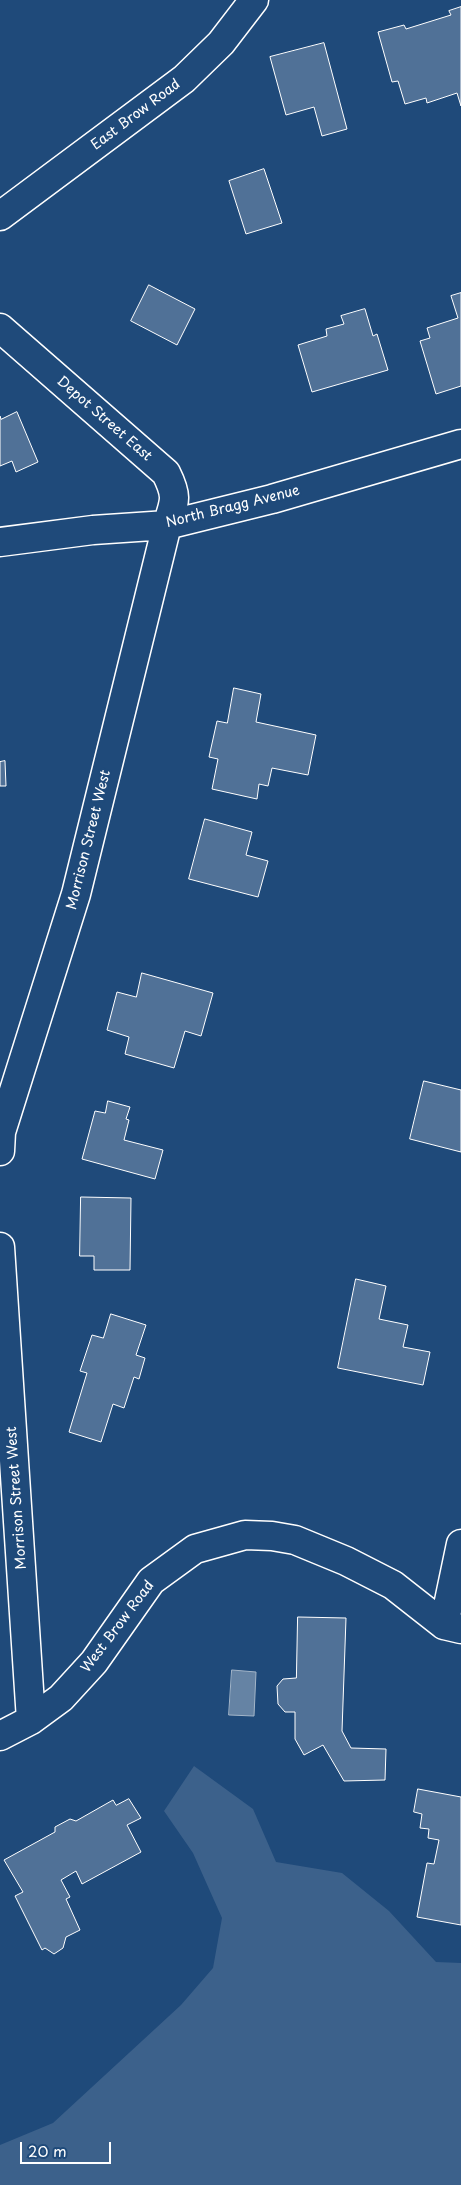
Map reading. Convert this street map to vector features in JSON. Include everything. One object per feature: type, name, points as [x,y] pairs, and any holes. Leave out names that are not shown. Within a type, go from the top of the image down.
[{"type":"street","name":"East Brow Road","points":[[1,215],[184,79],[221,42],[254,0]]},
{"type":"street","name":"Depot Street East","points":[[0,328],[166,473],[173,487],[175,501],[167,525]]},
{"type":"street","name":"North Bragg Avenue","points":[[0,542],[93,530],[167,525],[272,499],[461,444]]},
{"type":"street","name":"Morrison Street West","points":[[0,1139],[76,894],[167,525]]},
{"type":"street","name":"Morrison Street West","points":[[0,1247],[31,1720]]},
{"type":"street","name":"West Brow Road","points":[[0,1736],[31,1720],[61,1698],[94,1662],[151,1580],[195,1549],[245,1535],[272,1536],[295,1540],[346,1561],[393,1585],[452,1627]]},
{"type":"street","points":[[452,1627],[461,1544]]},
{"type":"shaded area","points":[[232,1670],[256,1672],[254,1716],[229,1715]]},
{"type":"shaded area","points":[[194,1766],[253,1809],[276,1862],[342,1873],[389,1911],[436,1962],[461,1963],[461,2185],[0,2185],[0,2145],[53,2123],[181,2005],[213,1968],[222,1918],[193,1853],[164,1811]]},
{"type":"building","points":[[461,7],[461,106],[457,93],[427,103],[426,98],[405,104],[398,81],[392,82],[378,32],[404,25],[406,29],[451,15],[449,11]]},
{"type":"building","points":[[324,43],[347,129],[322,136],[314,107],[286,115],[270,57]]},
{"type":"building","points":[[264,169],[282,223],[246,234],[229,181]]},
{"type":"building","points":[[149,285],[195,309],[177,345],[131,321]]},
{"type":"building","points":[[461,293],[461,386],[436,394],[420,341],[430,338],[427,328],[458,318],[451,296]]},
{"type":"building","points":[[365,309],[373,336],[377,334],[388,370],[312,392],[298,345],[327,336],[326,329],[344,324],[341,316]]},
{"type":"building","points":[[17,412],[38,462],[16,472],[12,461],[0,466],[0,416],[1,419]]},
{"type":"building","points":[[234,688],[261,694],[256,722],[316,735],[308,775],[272,768],[268,786],[259,784],[257,799],[212,789],[218,759],[209,757],[217,721],[227,723]]},
{"type":"building","points":[[5,761],[6,786],[0,786],[0,762]]},
{"type":"building","points":[[205,819],[252,832],[246,855],[268,861],[258,897],[189,879]]},
{"type":"building","points":[[142,973],[213,993],[201,1036],[185,1031],[174,1068],[125,1054],[129,1037],[107,1030],[117,992],[136,997]]},
{"type":"building","points":[[424,1081],[461,1090],[461,1152],[410,1139]]},
{"type":"building","points":[[108,1101],[130,1107],[126,1119],[129,1120],[124,1140],[163,1150],[155,1179],[82,1159],[95,1111],[105,1113]]},
{"type":"building","points":[[81,1197],[131,1198],[130,1270],[94,1270],[94,1256],[80,1256]]},
{"type":"building","points":[[356,1279],[386,1286],[379,1319],[408,1325],[403,1347],[430,1352],[423,1385],[338,1368]]},
{"type":"building","points":[[111,1314],[146,1325],[136,1355],[145,1358],[139,1379],[134,1377],[124,1408],[113,1404],[101,1442],[69,1432],[87,1373],[80,1371],[92,1335],[103,1338]]},
{"type":"building","points":[[298,1617],[346,1618],[342,1731],[351,1748],[386,1749],[385,1780],[344,1781],[323,1745],[304,1755],[295,1739],[295,1712],[285,1712],[278,1704],[277,1686],[283,1679],[296,1678]]},
{"type":"building","points":[[418,1789],[461,1797],[461,1925],[417,1917],[427,1863],[434,1864],[439,1840],[428,1838],[429,1829],[420,1828],[422,1814],[414,1812]]},
{"type":"building","points":[[129,1799],[141,1818],[127,1825],[141,1852],[82,1884],[76,1871],[61,1880],[70,1897],[66,1899],[80,1930],[66,1937],[63,1948],[54,1954],[45,1948],[42,1950],[15,1896],[23,1892],[4,1860],[55,1832],[55,1827],[70,1819],[76,1821],[113,1800],[116,1805]]}]
